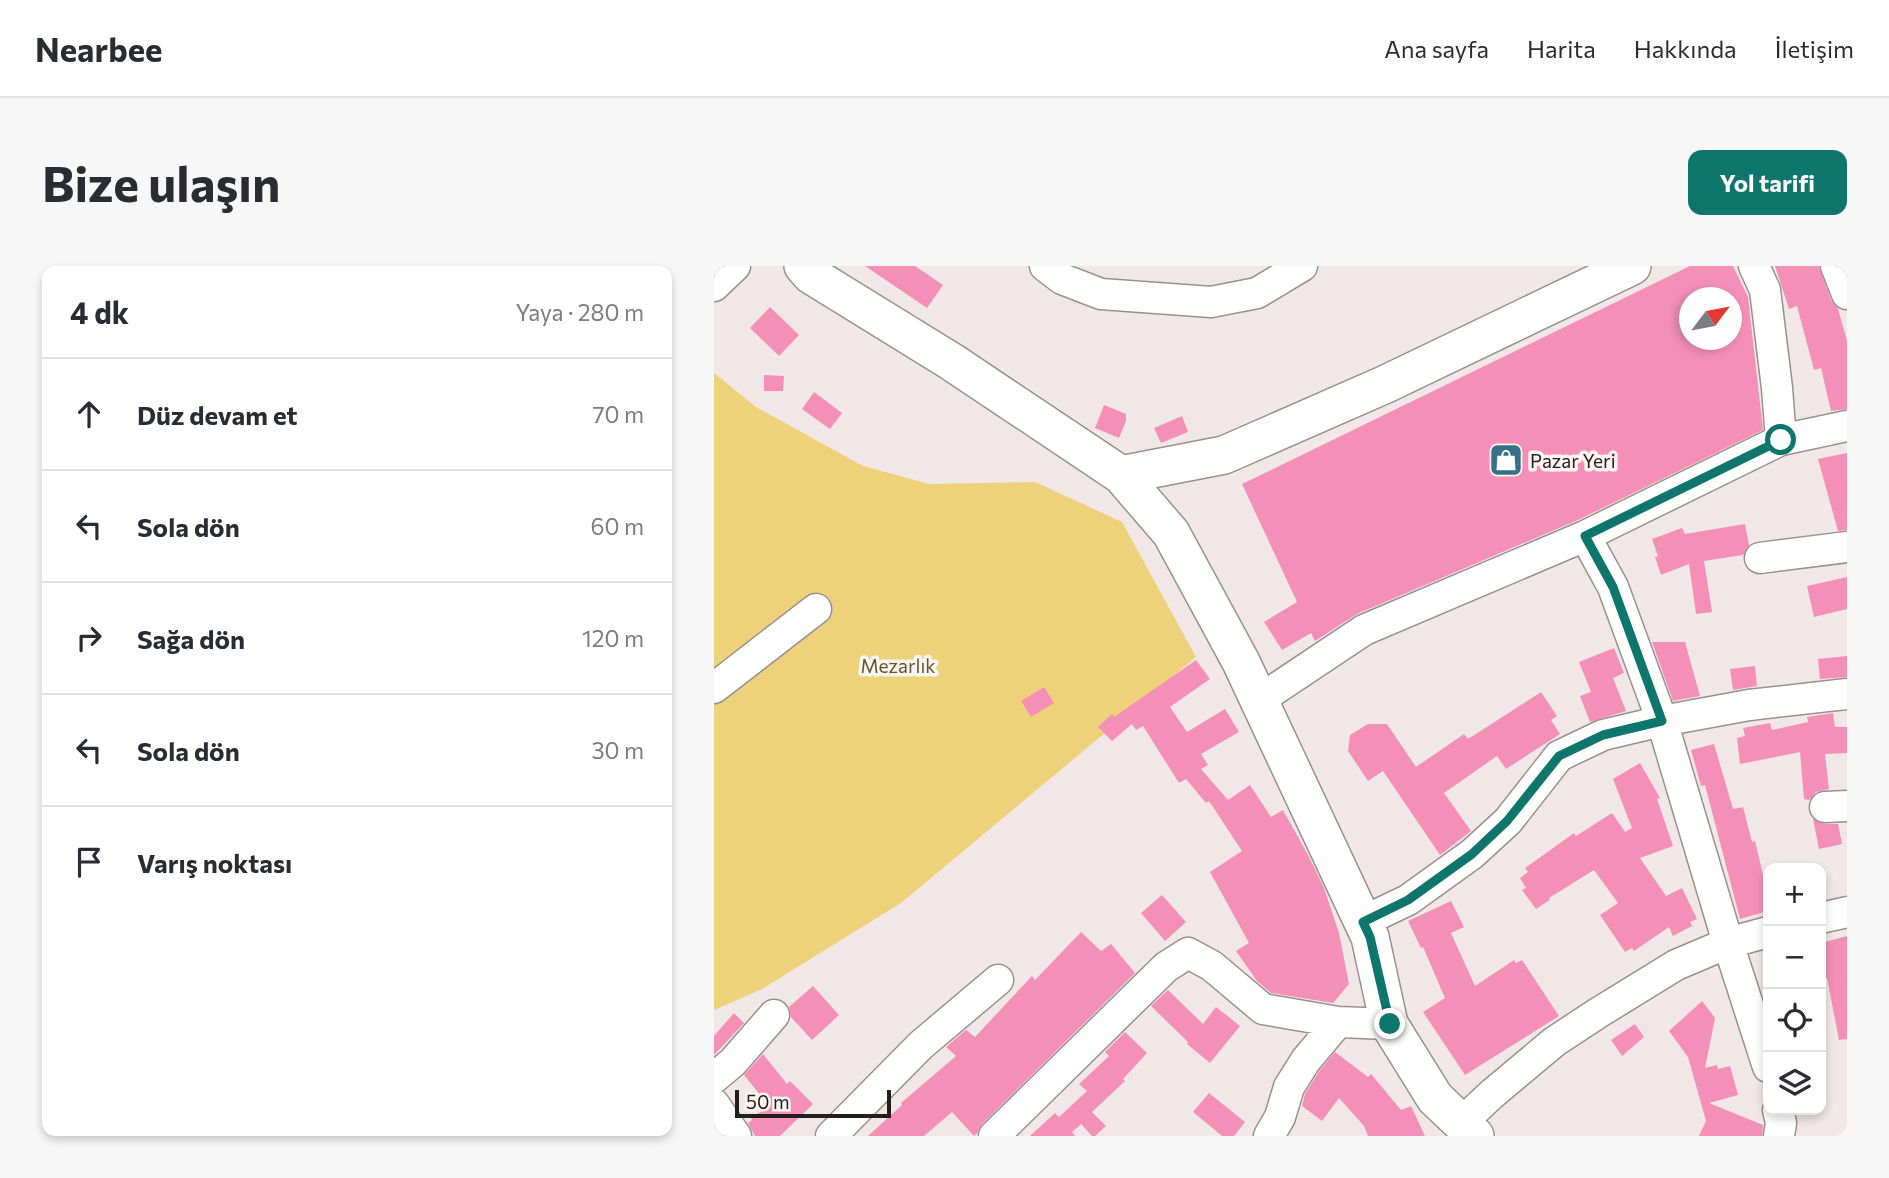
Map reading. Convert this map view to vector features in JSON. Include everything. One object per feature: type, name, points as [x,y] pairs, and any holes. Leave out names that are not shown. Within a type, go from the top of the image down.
[{"type":"main road","points":[[803,266],[811,275],[952,362],[1121,475],[1171,533],[1241,662],[1370,937],[1390,1024],[1436,1098],[1469,1131]]},
{"type":"main road","points":[[1121,475],[1224,455],[1386,384],[1632,266]]},
{"type":"street","points":[[714,286],[735,266]]},
{"type":"street","points":[[1045,266],[1062,279],[1101,294],[1211,302],[1256,293],[1302,266]]},
{"type":"street","points":[[1754,266],[1765,290],[1781,440]]},
{"type":"street","points":[[1836,266],[1847,294]]},
{"type":"street","points":[[1259,701],[1364,630],[1585,536],[1781,440],[1847,426]]},
{"type":"street","points":[[1585,536],[1613,587],[1662,721],[1763,1052]]},
{"type":"street","points":[[1760,558],[1847,547]]},
{"type":"street","points":[[716,683],[817,608]]},
{"type":"street","points":[[1363,922],[1408,900],[1472,854],[1507,821],[1559,756],[1603,735],[1749,705],[1847,694]]},
{"type":"street","points":[[1826,917],[1847,912]]},
{"type":"street","points":[[1469,1131],[1492,1094],[1554,1042],[1676,965],[1728,943],[1763,933]]},
{"type":"street","points":[[994,1136],[1166,967],[1188,953],[1212,966],[1262,1009],[1338,1022],[1390,1024]]},
{"type":"street","points":[[831,1136],[921,1045],[998,980]]},
{"type":"street","points":[[714,1078],[733,1062],[774,1015]]},
{"type":"street","points":[[1269,1136],[1280,1117],[1289,1087],[1306,1060],[1338,1022]]},
{"type":"street","points":[[714,1104],[736,1136]]},
{"type":"street","points":[[1779,1115],[1779,1136]]},
{"type":"green space","name":"Mezarlık","points":[[714,373],[756,407],[863,466],[929,484],[1035,482],[1122,522],[1196,657],[901,903],[762,989],[714,1010]]},
{"type":"building","points":[[865,266],[915,266],[943,285],[927,308]]},
{"type":"building","name":"Pazar Yeri","points":[[1690,266],[1733,266],[1748,297],[1763,430],[1578,520],[1357,614],[1315,641],[1311,633],[1282,650],[1264,622],[1297,602],[1242,484]]},
{"type":"building","points":[[1775,266],[1819,266],[1831,300],[1838,309],[1847,341],[1847,409],[1831,411],[1821,368],[1814,370],[1797,306],[1789,309]]},
{"type":"building","points":[[770,307],[799,335],[779,356],[750,328]]},
{"type":"building","points":[[764,375],[784,376],[783,391],[764,391]]},
{"type":"building","points":[[814,392],[842,413],[830,429],[802,409]]},
{"type":"building","points":[[1104,405],[1126,414],[1119,438],[1095,428]]},
{"type":"building","points":[[1182,416],[1188,432],[1161,443],[1154,428]]},
{"type":"building","points":[[1847,453],[1847,530],[1838,531],[1818,459]]},
{"type":"building","points":[[1745,524],[1749,545],[1743,555],[1704,561],[1712,612],[1696,614],[1689,564],[1661,575],[1652,539],[1682,528],[1685,534]]},
{"type":"building","points":[[1847,577],[1847,609],[1814,617],[1807,586]]},
{"type":"building","points":[[1652,642],[1685,642],[1700,696],[1673,701]]},
{"type":"building","points":[[1614,648],[1624,673],[1613,678],[1626,711],[1590,722],[1580,696],[1591,692],[1579,662]]},
{"type":"building","points":[[1847,656],[1847,677],[1820,679],[1818,659]]},
{"type":"building","points":[[1196,660],[1210,679],[1170,707],[1187,732],[1225,709],[1239,732],[1201,754],[1208,765],[1201,769],[1228,800],[1250,785],[1271,817],[1283,810],[1308,855],[1324,888],[1339,933],[1349,984],[1333,1003],[1271,993],[1257,981],[1236,951],[1249,943],[1210,872],[1242,851],[1209,801],[1206,803],[1186,779],[1179,783],[1143,726],[1136,730],[1132,724],[1112,741],[1098,727],[1112,714],[1114,717]]},
{"type":"building","points":[[1755,666],[1757,686],[1733,690],[1730,669]]},
{"type":"building","points":[[1044,687],[1054,703],[1031,717],[1021,701]]},
{"type":"building","points":[[1541,692],[1557,716],[1551,720],[1560,734],[1506,769],[1497,756],[1444,793],[1471,831],[1440,855],[1383,771],[1368,781],[1348,751],[1350,735],[1368,724],[1387,724],[1416,767],[1464,734],[1468,739]]},
{"type":"building","points":[[1833,713],[1835,727],[1847,727],[1847,753],[1825,754],[1829,789],[1816,792],[1809,800],[1804,799],[1800,752],[1740,764],[1737,738],[1745,736],[1743,728],[1770,723],[1772,730],[1808,722],[1807,717]]},
{"type":"building","points":[[1714,744],[1733,809],[1743,807],[1763,875],[1763,912],[1740,919],[1705,785],[1701,786],[1691,750]]},
{"type":"building","points":[[1640,763],[1660,798],[1657,799],[1673,846],[1640,858],[1666,896],[1682,888],[1697,919],[1690,922],[1692,926],[1673,936],[1669,927],[1634,951],[1632,948],[1625,952],[1600,915],[1618,903],[1594,870],[1536,909],[1522,890],[1526,888],[1520,878],[1528,872],[1525,868],[1574,833],[1576,836],[1612,813],[1625,832],[1632,828],[1613,779]]},
{"type":"building","points":[[1813,819],[1825,824],[1838,824],[1842,844],[1819,849]]},
{"type":"building","points":[[1162,895],[1186,922],[1165,941],[1141,913]]},
{"type":"building","points":[[1451,901],[1464,927],[1451,933],[1475,986],[1514,960],[1516,963],[1522,960],[1559,1016],[1465,1075],[1423,1012],[1445,998],[1423,947],[1421,948],[1408,921]]},
{"type":"building","points":[[1081,932],[1101,951],[1111,944],[1135,973],[982,1124],[974,1136],[952,1112],[924,1136],[868,1136],[902,1105],[901,1103],[956,1056],[946,1047],[966,1030],[975,1037],[1032,976],[1035,980]]},
{"type":"building","points":[[1847,936],[1847,1039],[1839,1040],[1826,978],[1826,942]]},
{"type":"building","points":[[813,986],[839,1015],[812,1040],[791,1017],[789,1007]]},
{"type":"building","points":[[1168,990],[1203,1024],[1216,1007],[1240,1026],[1210,1063],[1187,1044],[1188,1042],[1151,1006]]},
{"type":"building","points":[[1702,1001],[1715,1018],[1705,1068],[1730,1066],[1738,1095],[1709,1103],[1763,1125],[1762,1136],[1699,1136],[1706,1121],[1688,1057],[1669,1031]]},
{"type":"building","points":[[734,1013],[744,1023],[714,1055],[714,1036]]},
{"type":"building","points":[[1635,1024],[1644,1037],[1622,1056],[1611,1040]]},
{"type":"building","points":[[1125,1032],[1147,1053],[1123,1079],[1125,1081],[1092,1112],[1106,1126],[1095,1136],[1081,1124],[1072,1132],[1075,1136],[1030,1136],[1055,1113],[1059,1117],[1087,1091],[1079,1084],[1109,1056],[1105,1052]]},
{"type":"building","points":[[1335,1052],[1368,1077],[1371,1074],[1401,1110],[1411,1106],[1425,1136],[1368,1136],[1364,1126],[1339,1098],[1322,1121],[1302,1106],[1305,1094]]},
{"type":"building","points":[[763,1054],[787,1084],[790,1081],[813,1104],[780,1136],[755,1136],[748,1123],[752,1120],[751,1117],[770,1107],[744,1075]]},
{"type":"building","points":[[1209,1093],[1245,1122],[1234,1136],[1222,1136],[1193,1112]]},
{"type":"place","name":"Pazar Yeri","points":[[1506,460]]},
{"type":"route","points":[[1390,1024],[1370,937],[1363,922],[1408,900],[1472,854],[1507,821],[1559,756],[1603,735],[1662,721],[1613,587],[1585,536],[1781,440]]}]
